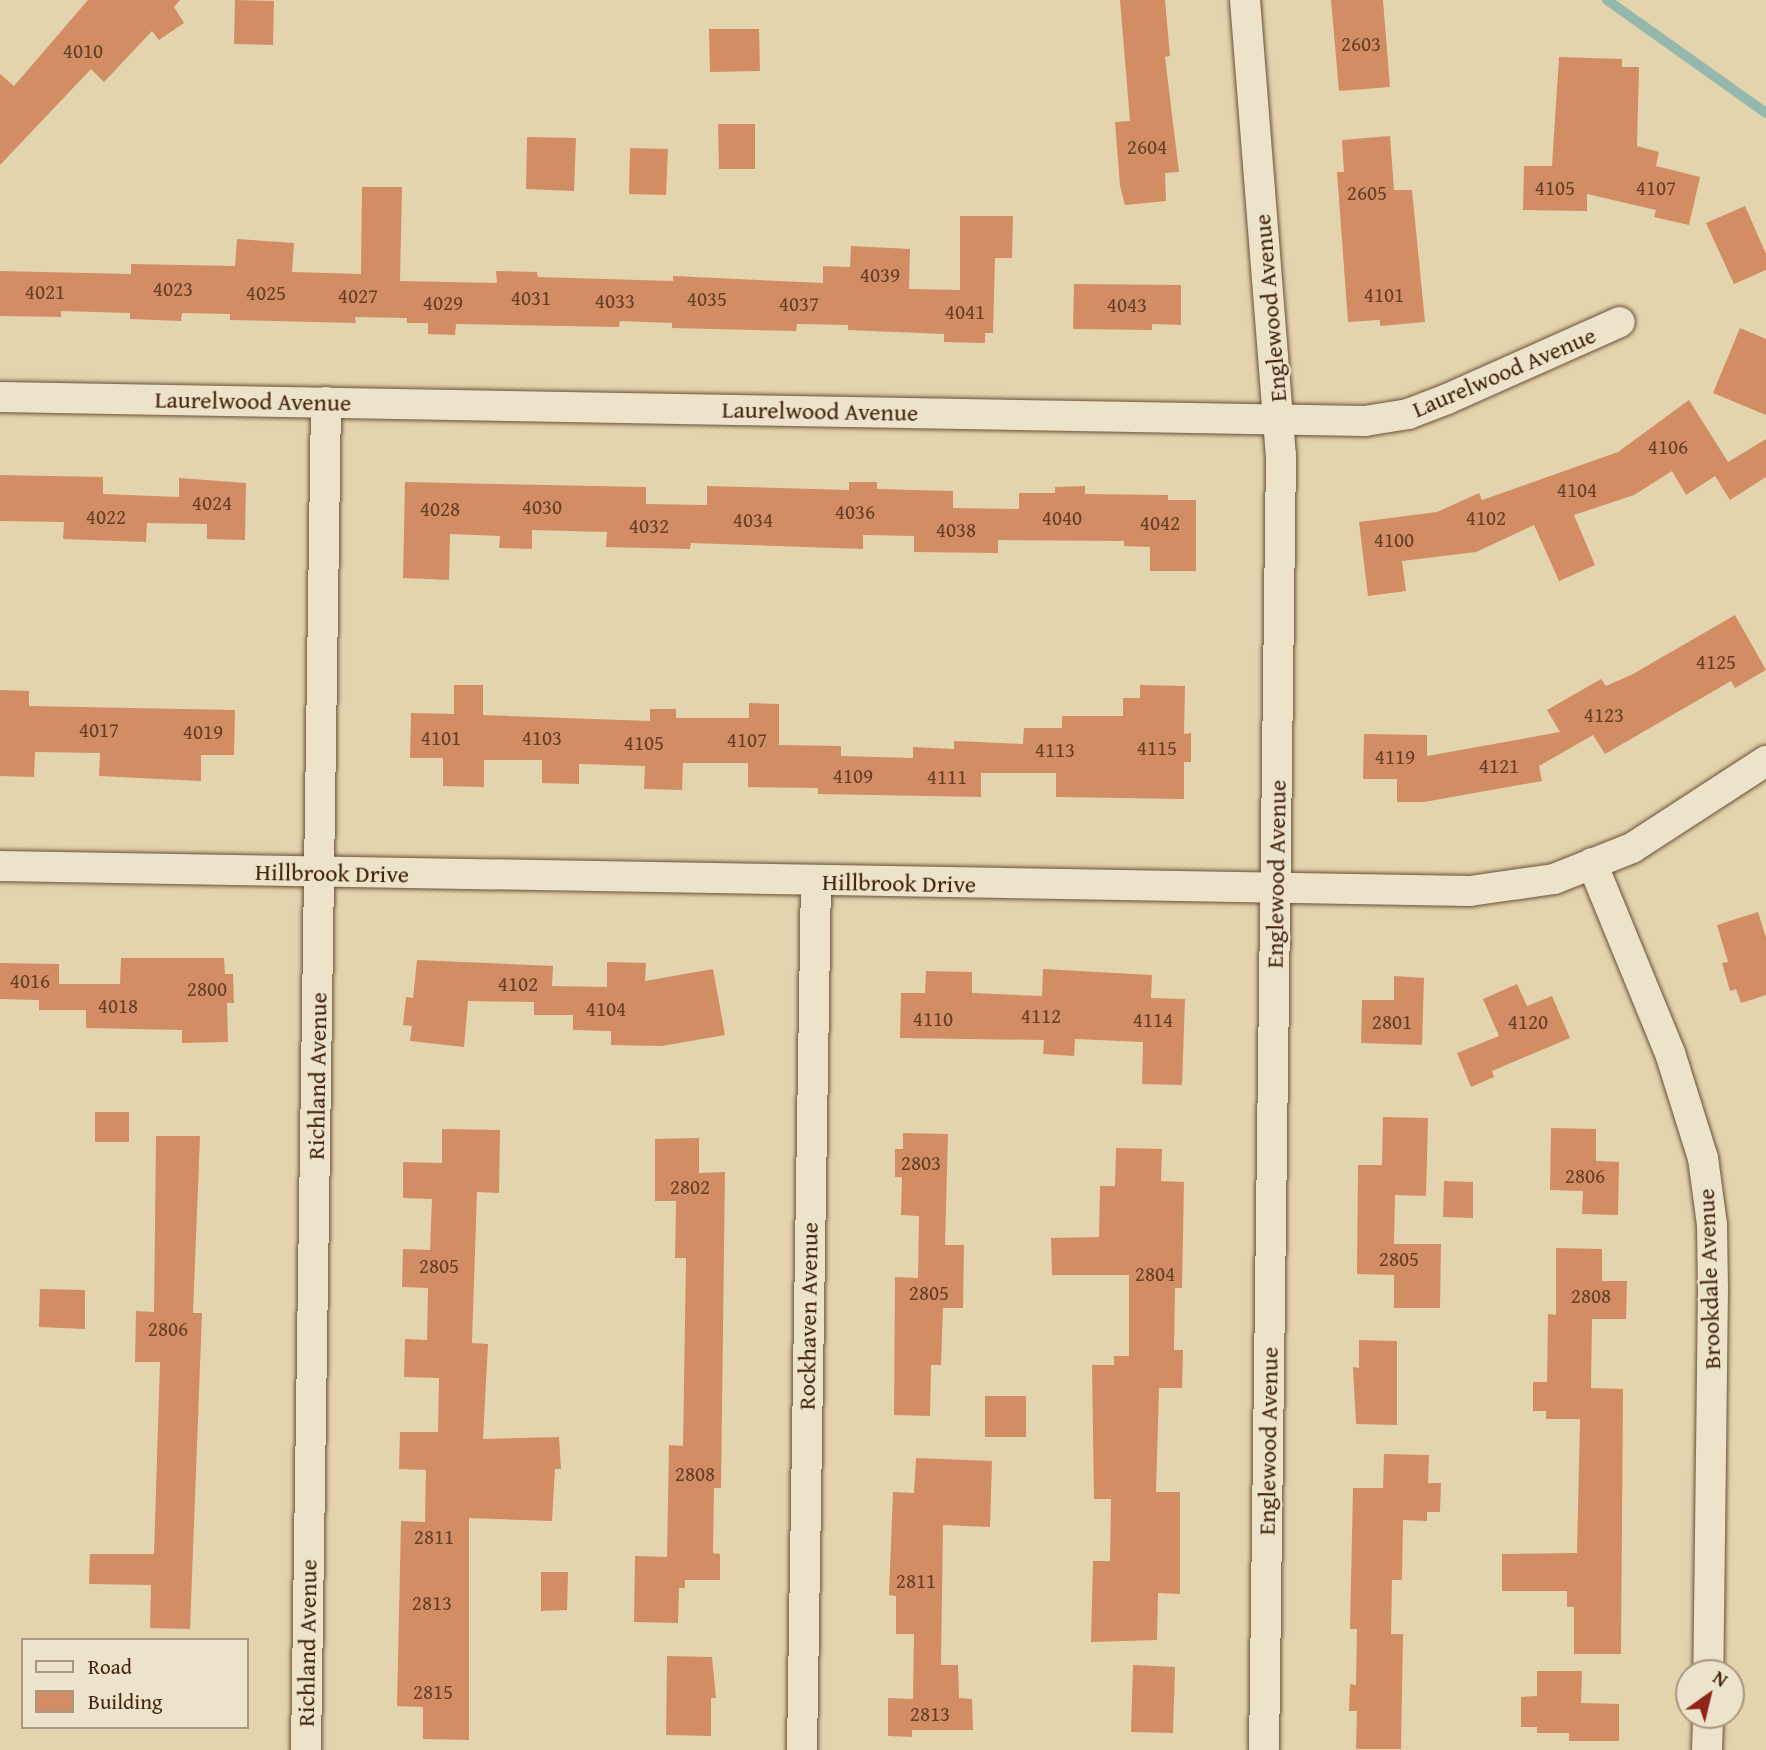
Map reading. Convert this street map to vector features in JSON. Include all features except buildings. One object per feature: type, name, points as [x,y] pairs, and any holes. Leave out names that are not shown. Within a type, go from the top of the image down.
[{"type":"street","name":"Englewood Avenue","points":[[1245,0],[1279,420],[1264,1750]]},
{"type":"street","name":"Laurelwood Avenue","points":[[0,397],[1365,421],[1408,414],[1620,321]]},
{"type":"street","name":"Richland Avenue","points":[[306,1750],[326,402]]},
{"type":"street","name":"Hillbrook Drive","points":[[0,866],[816,882],[1470,891],[1554,879],[1592,863],[1676,823],[1766,761]]},
{"type":"street","name":"Brookdale Avenue","points":[[1592,863],[1670,1053],[1703,1158],[1712,1225],[1713,1289],[1708,1659]]},
{"type":"street","name":"Rockhaven Avenue","points":[[803,1750],[816,882]]},
{"type":"street","points":[[1707,1750],[1708,1729]]},
{"type":"waterway","points":[[1607,0],[1766,113]]}]
